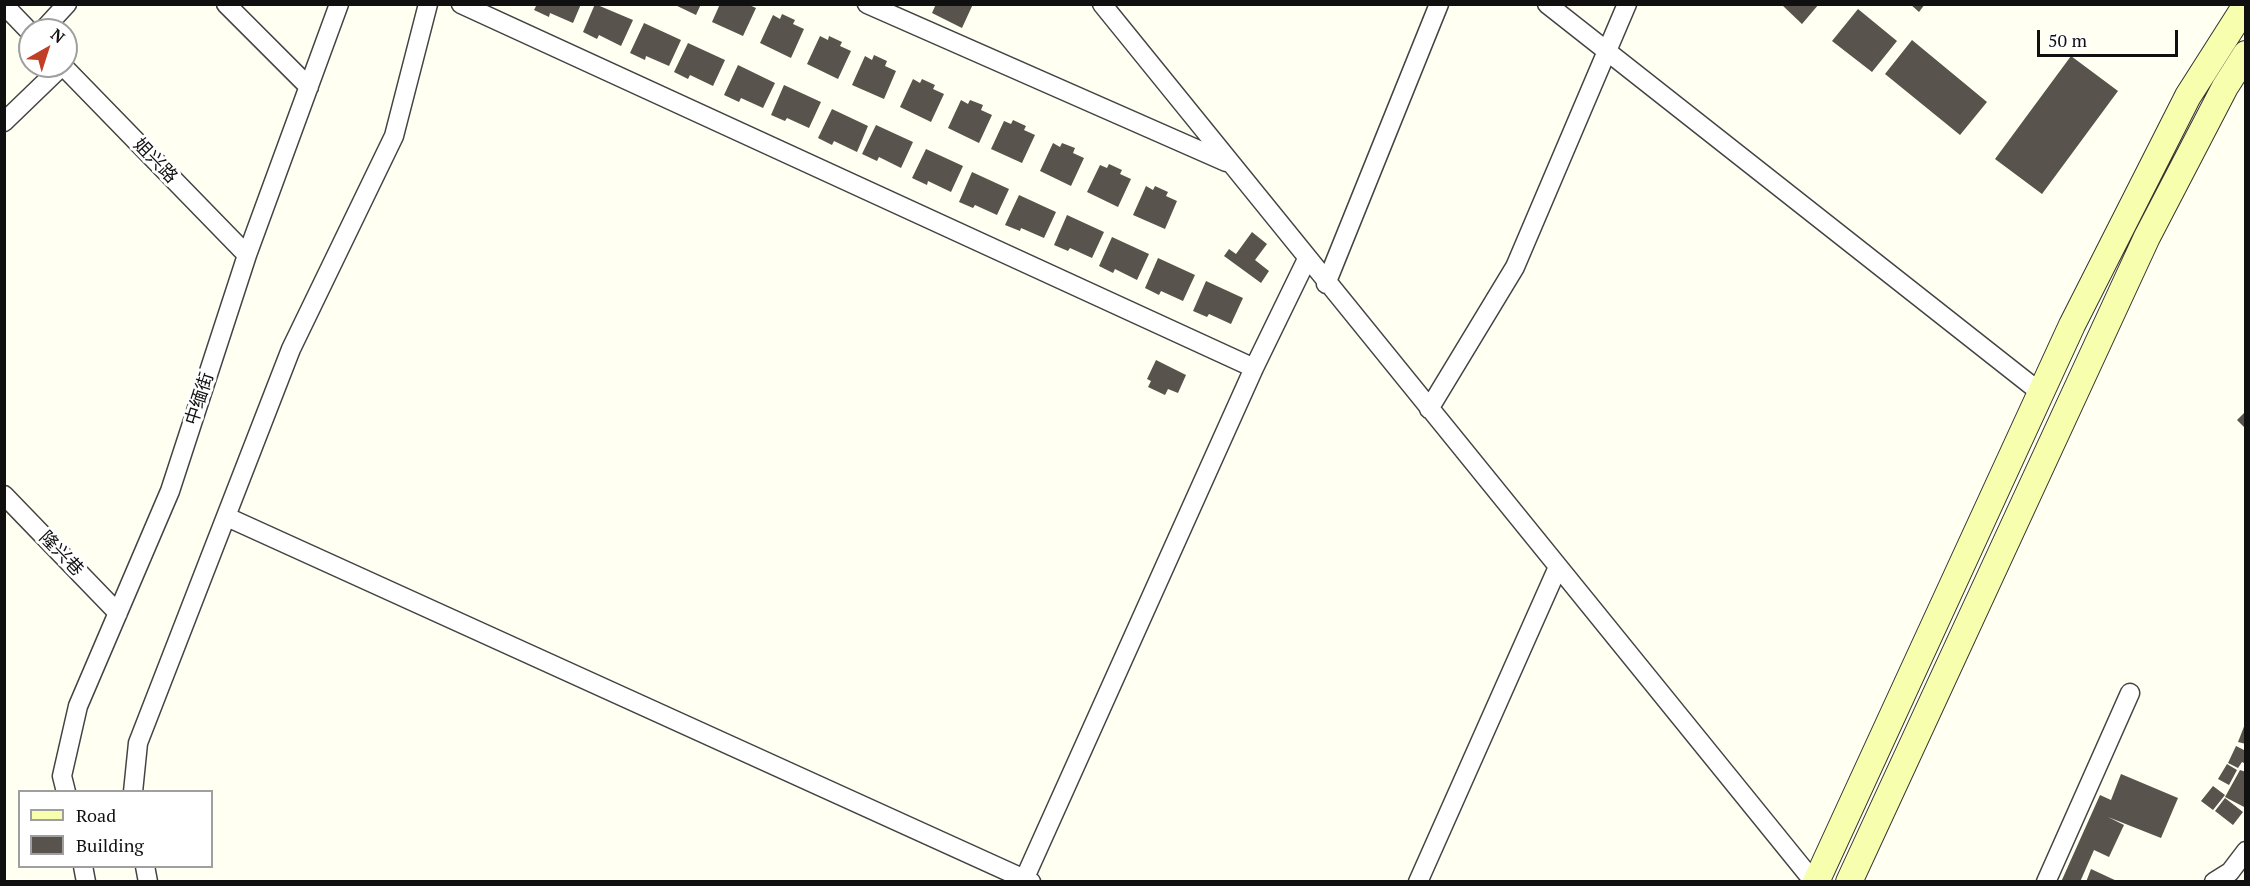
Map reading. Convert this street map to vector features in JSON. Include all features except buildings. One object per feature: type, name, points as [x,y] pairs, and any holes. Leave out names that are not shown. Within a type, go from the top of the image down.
[{"type":"street","points":[[54,18],[67,4]]},
{"type":"street","points":[[226,4],[309,87]]},
{"type":"street","name":"中缅街","points":[[66,790],[62,776],[78,706],[170,491],[247,255],[339,4]]},
{"type":"street","points":[[133,790],[138,742],[291,349],[394,136],[428,4]]},
{"type":"street","points":[[461,4],[1254,368]]},
{"type":"street","points":[[867,4],[1228,163]]},
{"type":"street","points":[[1102,4],[1326,284],[1815,882],[2072,325],[2188,96],[2246,5]]},
{"type":"street","points":[[1326,284],[1439,4]]},
{"type":"street","points":[[1547,4],[2041,393]]},
{"type":"street","points":[[1429,409],[1515,267],[1627,4]]},
{"type":"street","points":[[4,5],[18,20]]},
{"type":"street","points":[[1849,882],[2146,237],[2225,87],[2246,54]]},
{"type":"street","points":[[4,122],[50,78]]},
{"type":"street","name":"姐兴路","points":[[75,78],[247,255]]},
{"type":"street","points":[[227,517],[1026,880],[1254,368],[1307,259]]},
{"type":"street","name":"隆兴巷","points":[[4,495],[118,613]]},
{"type":"street","points":[[1418,882],[1558,567]]},
{"type":"street","points":[[2046,882],[2130,693]]},
{"type":"street","points":[[2214,882],[2230,872],[2246,851]]}]
